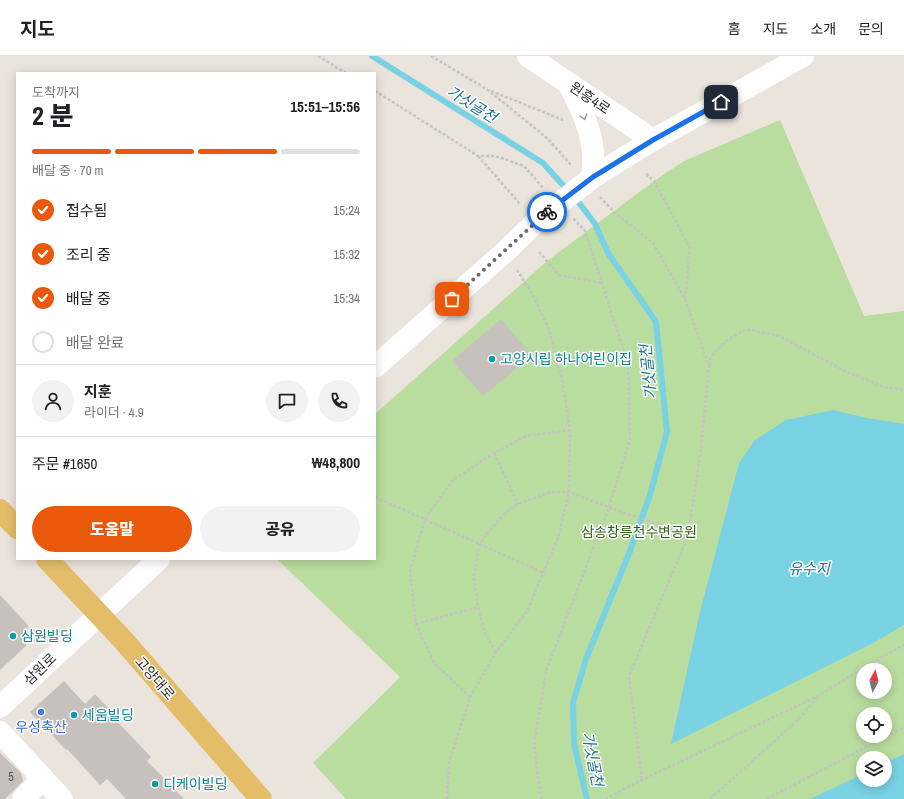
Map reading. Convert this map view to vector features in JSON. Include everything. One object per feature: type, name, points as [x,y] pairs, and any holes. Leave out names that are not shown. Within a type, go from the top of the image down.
[{"type":"main road","points":[[0,510],[16,527]]},
{"type":"main road","name":"고양대로","points":[[48,560],[124,641],[261,799]]},
{"type":"street","name":"원흥4로","points":[[528,56],[653,140]]},
{"type":"street","points":[[376,366],[507,250],[537,221],[653,140],[803,56]]},
{"type":"street","points":[[569,84],[580,106],[593,151],[596,181]]},
{"type":"street","name":"삼원로","points":[[0,707],[158,560]]},
{"type":"street","points":[[0,732],[62,799]]},
{"type":"street","points":[[23,799],[43,778]]},
{"type":"path","points":[[318,56],[344,72]]},
{"type":"path","points":[[431,56],[488,90],[548,139],[573,167]]},
{"type":"path","points":[[488,90],[566,121]]},
{"type":"path","points":[[376,92],[478,156],[521,205]]},
{"type":"path","points":[[478,156],[496,156],[524,166],[549,194]]},
{"type":"path","points":[[646,174],[654,181],[690,248],[686,299]]},
{"type":"path","points":[[596,181],[614,212],[653,243],[686,299],[709,366]]},
{"type":"path","points":[[541,799],[534,746],[546,671],[609,507],[630,439],[628,364],[585,231],[570,215]]},
{"type":"path","points":[[540,252],[559,275],[602,283]]},
{"type":"path","points":[[447,799],[449,763],[470,698],[496,652],[527,611],[558,538],[569,492],[570,430],[562,379],[549,330],[532,293],[517,270]]},
{"type":"path","points":[[642,780],[629,676],[688,536],[701,449],[711,356],[726,341],[746,329],[779,336],[847,372],[885,387],[904,390]]},
{"type":"path","points":[[470,698],[434,663],[416,624],[410,572],[425,519],[452,481],[494,453],[526,436],[570,430]]},
{"type":"path","points":[[494,453],[518,504]]},
{"type":"path","points":[[496,652],[484,633],[478,607],[474,579],[479,544],[503,515],[518,504],[550,492],[569,492],[621,512],[662,525],[688,536]]},
{"type":"path","points":[[376,497],[544,573]]},
{"type":"path","points":[[416,624],[478,607]]},
{"type":"path","points":[[605,799],[818,696],[876,660],[904,645]]},
{"type":"path","points":[[710,799],[798,720],[818,696]]},
{"type":"path","points":[[767,799],[904,726]]},
{"type":"green space","name":"삼송창릉천수변공원","points":[[780,120],[864,316],[904,311],[904,799],[346,799],[313,763],[400,677],[278,560],[376,560],[376,413],[547,261],[654,181],[684,161]]},
{"type":"water","name":"유수지","points":[[833,410],[867,418],[904,424],[904,625],[873,643],[671,744],[700,612],[739,463],[755,440],[786,420]]},
{"type":"water","points":[[904,754],[904,799],[810,799],[856,777],[856,787],[892,787],[892,760]]},
{"type":"building","name":"고양시립 하나어린이집","points":[[501,319],[532,356],[483,396],[452,361]]},
{"type":"building","name":"삼원빌딩","points":[[0,595],[28,625],[26,646],[0,670]]},
{"type":"building","points":[[64,681],[85,704],[95,694],[117,718],[116,720],[151,757],[147,761],[184,799],[126,799],[107,779],[100,785],[30,712]]},
{"type":"building","points":[[0,753],[21,773],[23,781],[5,799],[0,799]]},
{"type":"waterway","name":"가싯골천","points":[[372,56],[543,163],[580,204],[595,224],[608,253],[656,322],[667,432],[650,495],[630,551],[586,659],[573,703],[574,744],[587,799]]},
{"type":"way so far","points":[[452,299],[547,212]]},
{"type":"place","name":"고양시립 하나어린이집","points":[[492,359]]},
{"type":"place","name":"삼원빌딩","points":[[13,636]]},
{"type":"place","name":"우성축산","points":[[41,712]]},
{"type":"place","name":"세움빌딩","points":[[74,715]]},
{"type":"place","name":"디케이빌딩","points":[[155,784]]},
{"type":"route","points":[[547,212],[593,177],[653,140],[721,102]]}]
